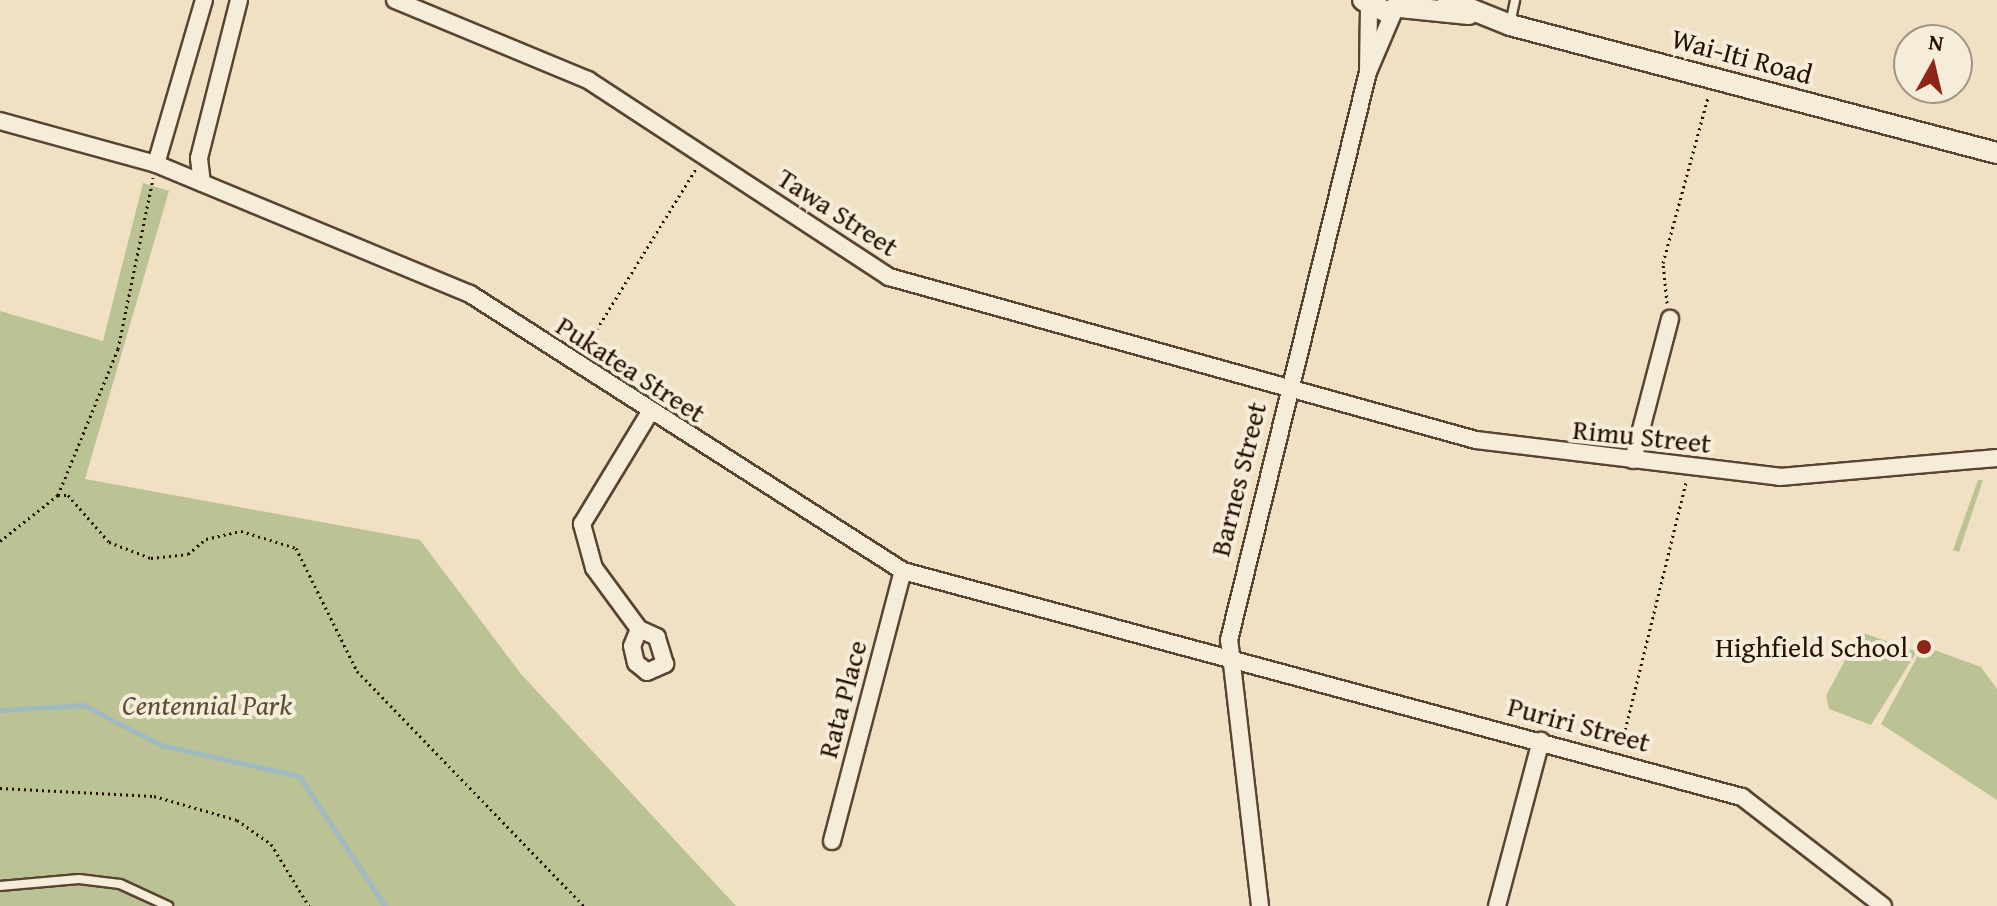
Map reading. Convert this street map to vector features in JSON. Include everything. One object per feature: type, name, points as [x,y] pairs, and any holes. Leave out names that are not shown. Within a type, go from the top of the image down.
[{"type":"street","points":[[156,164],[204,0]]},
{"type":"street","points":[[202,183],[199,158],[239,0]]},
{"type":"street","name":"Tawa Street","points":[[395,0],[588,80],[889,277],[1287,389]]},
{"type":"street","name":"Wai-Iti Road","points":[[1448,0],[1473,14]]},
{"type":"street","name":"Wai-Iti Road","points":[[1366,4],[1473,14],[1997,153]]},
{"type":"street","name":"Barnes Street","points":[[1366,4],[1368,72]]},
{"type":"street","name":"Barnes Street","points":[[1260,906],[1229,660],[1238,586],[1368,72],[1400,6]]},
{"type":"street","name":"Pukatea Street","points":[[0,121],[156,164],[470,294],[649,414],[903,571],[1229,660]]},
{"type":"street","points":[[1633,460],[1670,319]]},
{"type":"street","name":"Rimu Street","points":[[1287,389],[1476,440],[1780,477],[1997,458]]},
{"type":"street","points":[[639,629],[594,568],[582,524],[649,414]]},
{"type":"street","name":"Rata Place","points":[[832,841],[903,571]]},
{"type":"street","name":"Puriri Street","points":[[1229,660],[1618,760],[1742,797],[1883,906]]},
{"type":"street","points":[[1497,906],[1541,741]]},
{"type":"lane","points":[[1510,25],[1515,0]]},
{"type":"lane","points":[[0,886],[79,879],[120,884],[168,906]]},
{"type":"path","points":[[1670,319],[1663,263],[1714,78]]},
{"type":"path","points":[[575,364],[704,156]]},
{"type":"path","points":[[0,541],[58,495],[118,349],[156,164]]},
{"type":"path","points":[[1618,760],[1690,467]]},
{"type":"path","points":[[58,495],[78,503],[109,542],[151,558],[188,554],[206,539],[241,531],[296,548],[357,671],[584,906]]},
{"type":"path","points":[[0,788],[154,796],[237,820],[271,844],[309,906]]},
{"type":"green space","name":"Centennial Park","points":[[143,183],[169,191],[85,479],[420,540],[521,674],[736,906],[0,906],[0,311],[103,341]]},
{"type":"green space","points":[[1978,480],[1983,480],[1959,552],[1953,550]]},
{"type":"green space","points":[[1860,632],[1912,650],[1921,645],[1871,725],[1829,709],[1826,696]]},
{"type":"green space","points":[[1923,646],[1981,667],[1997,689],[1997,800],[1881,724]]},
{"type":"waterway","points":[[0,710],[83,705],[161,745],[299,776],[385,906]]},
{"type":"place","name":"Highfield School","points":[[1924,647]]}]
